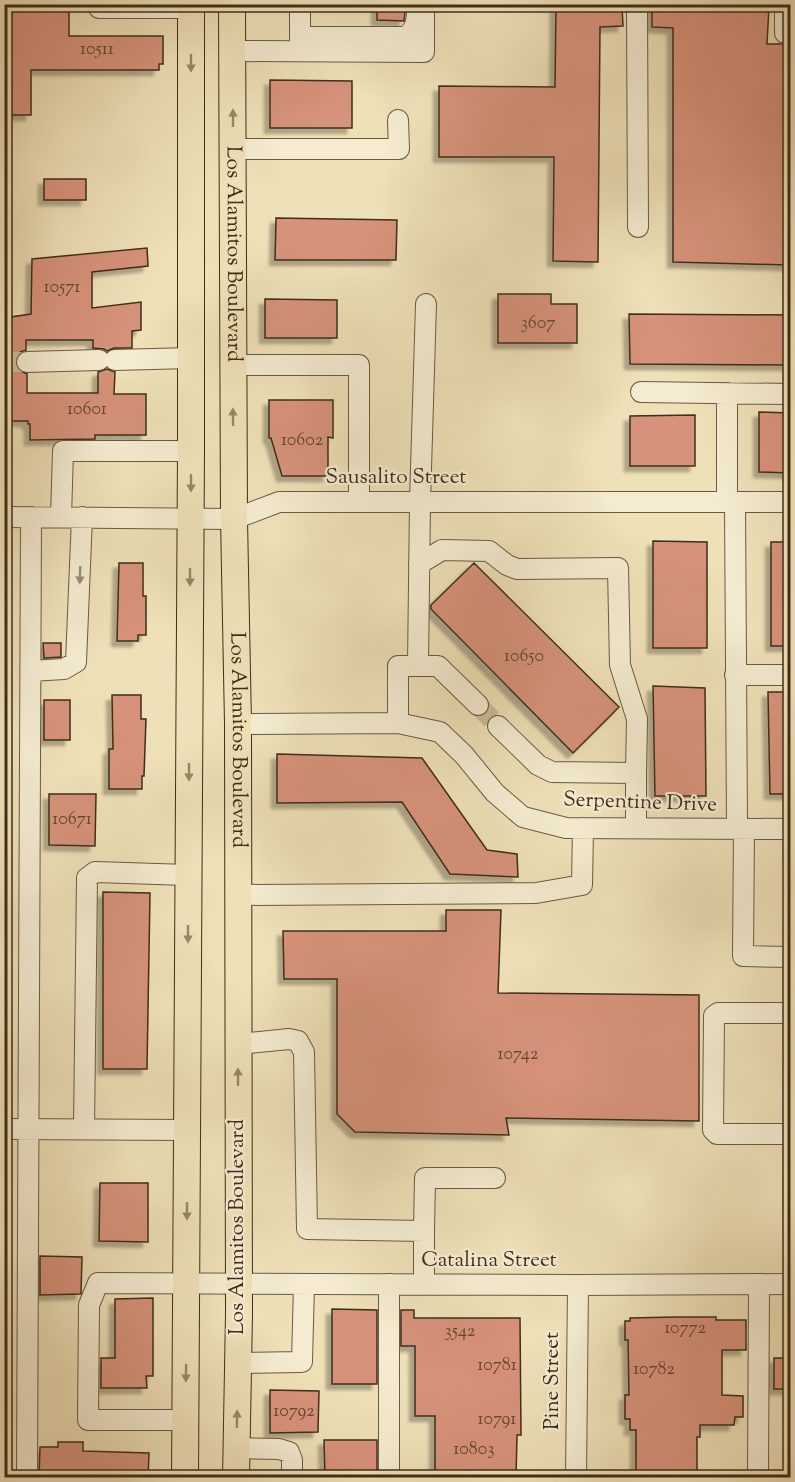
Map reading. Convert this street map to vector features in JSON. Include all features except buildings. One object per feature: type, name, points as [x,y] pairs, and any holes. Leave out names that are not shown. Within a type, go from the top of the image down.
[{"type":"main road","name":"Los Alamitos Boulevard","points":[[232,4],[232,365],[238,724],[239,1283],[236,1478]]},
{"type":"main road","name":"Los Alamitos Boulevard","points":[[185,1478],[191,519],[190,6]]},
{"type":"street","points":[[99,4],[99,8],[190,6]]},
{"type":"street","points":[[300,4],[300,44]]},
{"type":"street","points":[[232,51],[406,37],[417,23],[417,4]]},
{"type":"street","points":[[300,44],[424,52],[424,4]]},
{"type":"street","points":[[637,4],[638,227]]},
{"type":"street","points":[[785,4],[785,33]]},
{"type":"street","points":[[233,150],[399,149],[398,120]]},
{"type":"street","points":[[418,666],[426,304]]},
{"type":"street","points":[[27,362],[191,358]]},
{"type":"street","points":[[232,365],[359,365],[359,502]]},
{"type":"street","points":[[641,392],[790,393]]},
{"type":"street","points":[[727,393],[743,956],[790,957]]},
{"type":"street","points":[[61,517],[63,451],[191,451]]},
{"type":"street","name":"Sausalito Street","points":[[4,517],[234,519],[279,502],[790,502]]},
{"type":"street","points":[[27,1478],[31,517]]},
{"type":"street","points":[[31,671],[64,669],[76,662],[82,517]]},
{"type":"street","points":[[419,564],[442,550],[489,551],[507,565],[517,569],[618,568],[620,665],[638,719],[636,828]]},
{"type":"street","points":[[398,723],[398,666],[438,666],[478,705]]},
{"type":"street","points":[[735,675],[790,675]]},
{"type":"street","name":"Serpentine Drive","points":[[238,724],[398,723],[440,732],[464,755],[495,793],[523,817],[566,828],[790,829]]},
{"type":"street","points":[[498,726],[538,765],[552,772],[636,773]]},
{"type":"street","points":[[237,895],[536,893],[582,885],[583,828]]},
{"type":"street","points":[[84,1129],[87,878],[95,872],[188,875]]},
{"type":"street","points":[[790,1013],[718,1012],[714,1016],[713,1130],[717,1134],[790,1134]]},
{"type":"street","points":[[238,1044],[289,1039],[298,1041],[304,1052],[307,1229],[424,1231]]},
{"type":"street","points":[[4,1129],[187,1130]]},
{"type":"street","points":[[424,1285],[425,1178],[495,1178]]},
{"type":"street","name":"Catalina Street","points":[[185,1420],[88,1420],[89,1305],[98,1283],[790,1284]]},
{"type":"street","points":[[237,1363],[302,1362],[304,1284]]},
{"type":"street","points":[[388,1478],[389,1284]]},
{"type":"street","points":[[758,1478],[759,1284]]},
{"type":"street","name":"Pine Street","points":[[576,1478],[578,1285]]},
{"type":"street","points":[[236,1448],[279,1449],[289,1452],[292,1460],[292,1478]]},
{"type":"tunnel","points":[[4,362],[27,362]]},
{"type":"tunnel","points":[[478,705],[498,726]]}]
